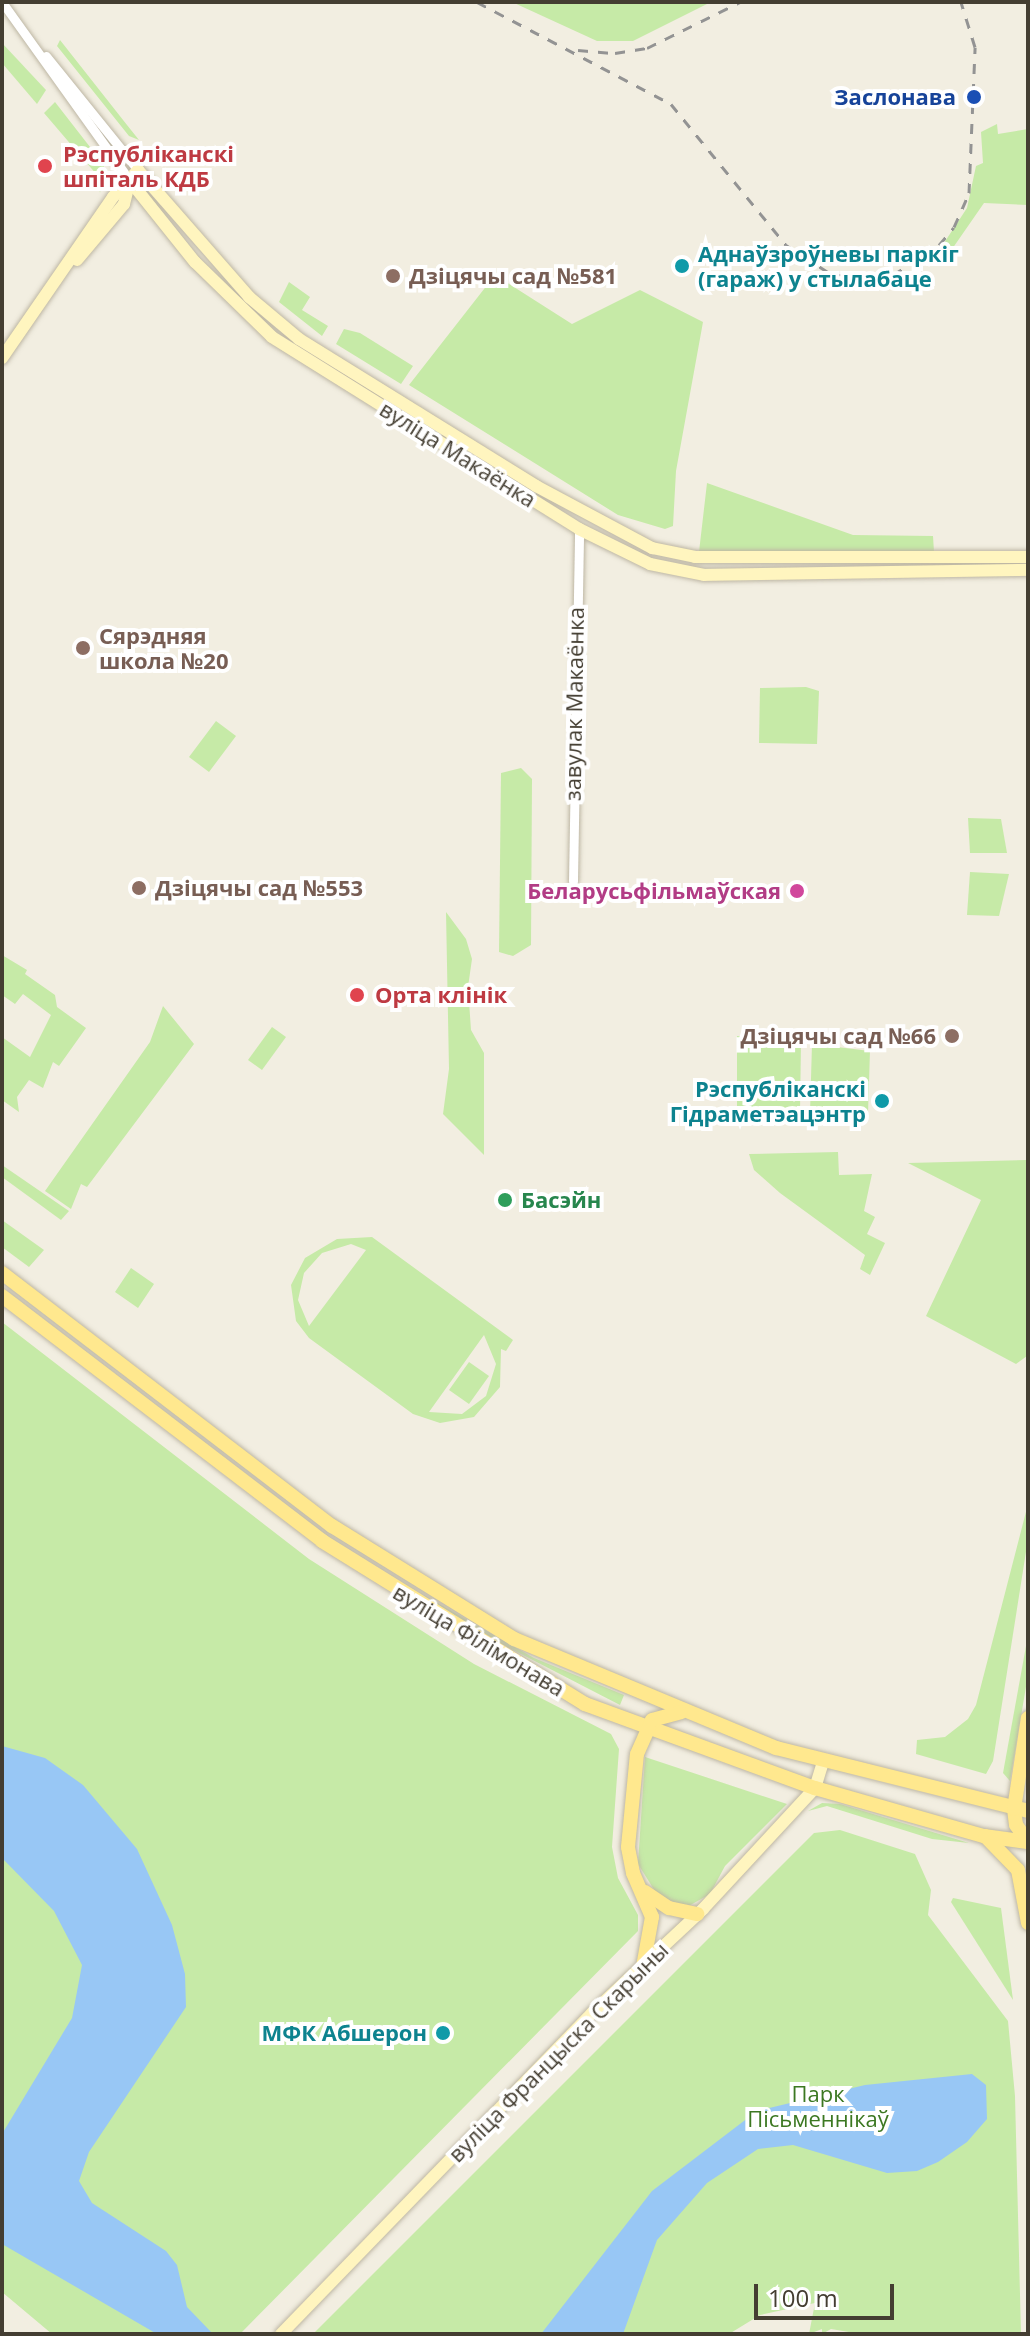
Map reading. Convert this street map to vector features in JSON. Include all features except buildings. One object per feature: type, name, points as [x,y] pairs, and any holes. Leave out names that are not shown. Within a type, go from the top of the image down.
[{"type":"main road","name":"вуліца Філімонава","points":[[2,1273],[278,1486],[393,1567],[537,1650],[685,1712],[823,1762],[1021,1810]]},
{"type":"main road","name":"вуліца Філімонава","points":[[2,1296],[256,1493],[383,1582],[585,1704],[646,1729],[815,1788],[984,1836],[1028,1842]]},
{"type":"main road","points":[[32,1319],[43,1304]]},
{"type":"main road","points":[[383,1582],[393,1567]]},
{"type":"main road","points":[[643,1967],[653,1926],[630,1864],[628,1830],[637,1754],[646,1729],[662,1713],[685,1712]]},
{"type":"main road","points":[[1028,1718],[1021,1810],[1016,1825],[1028,1842]]},
{"type":"main road","points":[[984,1836],[1018,1870],[1028,1923]]},
{"type":"main road","points":[[639,1887],[663,1906],[697,1914]]},
{"type":"street","name":"вуліца Макаёнка","points":[[2,2],[224,293],[314,366],[579,529],[650,564],[680,573],[1028,570]]},
{"type":"street","name":"вуліца Макаёнка","points":[[134,176],[249,297],[321,352],[594,520],[652,548],[682,556],[1028,557]]},
{"type":"street","points":[[2,358],[134,176]]},
{"type":"street","points":[[314,366],[321,352]]},
{"type":"street","name":"завулак Макаёнка","points":[[573,881],[579,529]]},
{"type":"street","points":[[680,573],[682,556]]},
{"type":"street","name":"вуліца Францыска Скарыны","points":[[281,2334],[697,1914],[815,1788],[823,1762]]},
{"type":"green space","points":[[512,2],[711,2],[633,41],[597,41]]},
{"type":"green space","points":[[60,40],[139,140],[129,136],[57,46]]},
{"type":"green space","points":[[2,43],[46,90],[37,104],[2,63]]},
{"type":"green space","points":[[55,102],[104,165],[100,193],[97,175],[44,113]]},
{"type":"green space","points":[[997,124],[998,134],[1028,129],[1028,205],[984,203],[941,265],[940,249],[967,208],[976,166],[983,163],[981,132]]},
{"type":"green space","points":[[495,275],[572,324],[640,290],[703,322],[676,471],[673,526],[665,529],[618,515],[409,385]]},
{"type":"green space","points":[[289,282],[310,297],[302,310],[328,326],[322,336],[279,302]]},
{"type":"green space","points":[[344,329],[360,333],[413,366],[401,384],[336,344]]},
{"type":"green space","points":[[707,483],[853,535],[933,536],[934,552],[699,552]]},
{"type":"green space","points":[[806,687],[819,691],[817,744],[759,743],[760,688]]},
{"type":"green space","points":[[216,721],[236,736],[209,772],[189,757]]},
{"type":"green space","points":[[521,768],[532,779],[531,945],[513,956],[499,952],[501,773]]},
{"type":"green space","points":[[968,818],[1001,819],[1007,853],[970,853]]},
{"type":"green space","points":[[970,872],[1009,874],[999,916],[967,915]]},
{"type":"green space","points":[[446,912],[466,939],[472,959],[468,987],[471,1030],[484,1053],[484,1155],[443,1114],[449,1069]]},
{"type":"green space","points":[[2,955],[27,970],[25,974],[55,995],[57,1007],[86,1028],[59,1066],[53,1062],[43,1088],[29,1080],[17,1097],[19,1112],[2,1100],[2,1037],[30,1057],[51,1015],[23,994],[15,1004],[2,995]]},
{"type":"green space","points":[[163,1006],[194,1044],[87,1187],[81,1184],[71,1209],[45,1191],[150,1042]]},
{"type":"green space","points":[[272,1027],[286,1037],[262,1070],[248,1060]]},
{"type":"green space","points":[[737,1036],[801,1042],[800,1111],[737,1113]]},
{"type":"green space","points":[[812,1044],[870,1051],[868,1113],[810,1113]]},
{"type":"green space","points":[[838,1152],[839,1175],[872,1174],[864,1211],[875,1217],[867,1234],[885,1243],[870,1275],[860,1269],[865,1255],[780,1193],[754,1170],[749,1154]]},
{"type":"green space","points":[[1027,1160],[1027,1356],[1016,1364],[926,1316],[981,1200],[908,1163]]},
{"type":"green space","points":[[2,1165],[69,1211],[61,1220],[2,1177]]},
{"type":"green space","points":[[2,1220],[44,1250],[29,1267],[2,1247]]},
{"type":"green space","points":[[372,1237],[513,1340],[506,1351],[501,1349],[500,1387],[474,1417],[440,1423],[413,1414],[309,1338],[296,1321],[291,1285],[305,1258],[337,1239]],"holes":[[[351,1244],[366,1250],[309,1326],[298,1300],[304,1273],[322,1253]],[[484,1335],[496,1364],[486,1396],[462,1414],[429,1412]]]},
{"type":"green space","points":[[131,1268],[154,1284],[138,1308],[115,1292]]},
{"type":"green space","points":[[2,1322],[309,1559],[474,1664],[611,1734],[619,1749],[612,1847],[618,1878],[638,1915],[638,1931],[240,2334],[52,2334],[2,2292]]},
{"type":"green space","points":[[469,1362],[489,1376],[469,1404],[449,1390]]},
{"type":"green space","points":[[1028,1504],[1028,1539],[993,1761],[986,1774],[916,1754],[917,1740],[945,1737],[968,1719],[976,1705]]},
{"type":"green space","points":[[420,1593],[534,1658],[624,1695],[620,1705],[488,1637]]},
{"type":"green space","points":[[1028,1635],[1028,1675],[1010,1781],[1003,1773]]},
{"type":"green space","points":[[645,1757],[787,1804],[725,1866],[710,1894],[687,1907],[658,1896],[638,1864]]},
{"type":"green space","points":[[822,1803],[840,1804],[969,1843],[932,1839],[827,1806],[808,1811]]},
{"type":"green space","name":"Парк Пісьменнікаў","points":[[840,1830],[915,1854],[931,1890],[928,1915],[1008,2021],[1015,2096],[1021,2334],[861,2334],[831,2329],[822,2334],[822,2329],[809,2334],[815,2303],[760,2315],[729,2334],[313,2334],[814,1833]]},
{"type":"green space","points":[[953,1898],[1001,1908],[1013,2000],[951,1902]]},
{"type":"water","points":[[2,1746],[45,1758],[83,1785],[137,1849],[172,1925],[185,1974],[186,2007],[89,2152],[79,2181],[92,2203],[166,2251],[177,2265],[187,2307],[213,2334],[157,2334],[2,2244],[2,2134],[72,2018],[82,1965],[54,1911],[2,1858]]},
{"type":"water","points":[[972,2074],[986,2085],[987,2119],[967,2142],[938,2162],[917,2171],[887,2173],[793,2145],[758,2149],[707,2183],[657,2240],[623,2334],[541,2334],[652,2191],[757,2111],[865,2085]]},
{"type":"railway","points":[[477,2],[671,104],[786,245],[831,274],[871,279],[893,275],[939,245],[954,227],[969,193],[975,47],[961,2]]},
{"type":"railway","points":[[578,50],[615,53],[647,48],[740,2]]},
{"type":"place","name":"Заслонава","points":[[974,97]]},
{"type":"place","name":"Рэспубліканскі шпіталь КДБ","points":[[45,166]]},
{"type":"place","name":"Аднаўзроўневы паркіг (гараж) у стылабаце","points":[[682,266]]},
{"type":"place","name":"Дзіцячы сад №581","points":[[393,276]]},
{"type":"place","name":"Сярэдняя школа №20","points":[[83,648]]},
{"type":"place","name":"Дзіцячы сад №553","points":[[139,888]]},
{"type":"place","name":"Беларусьфільмаўская","points":[[797,891]]},
{"type":"place","name":"Орта клінік","points":[[357,995]]},
{"type":"place","name":"Дзіцячы сад №66","points":[[952,1036]]},
{"type":"place","name":"Рэспубліканскі Гідраметэацэнтр","points":[[882,1101]]},
{"type":"place","name":"Басэйн","points":[[505,1200]]},
{"type":"place","name":"МФК Абшерон","points":[[443,2033]]}]
